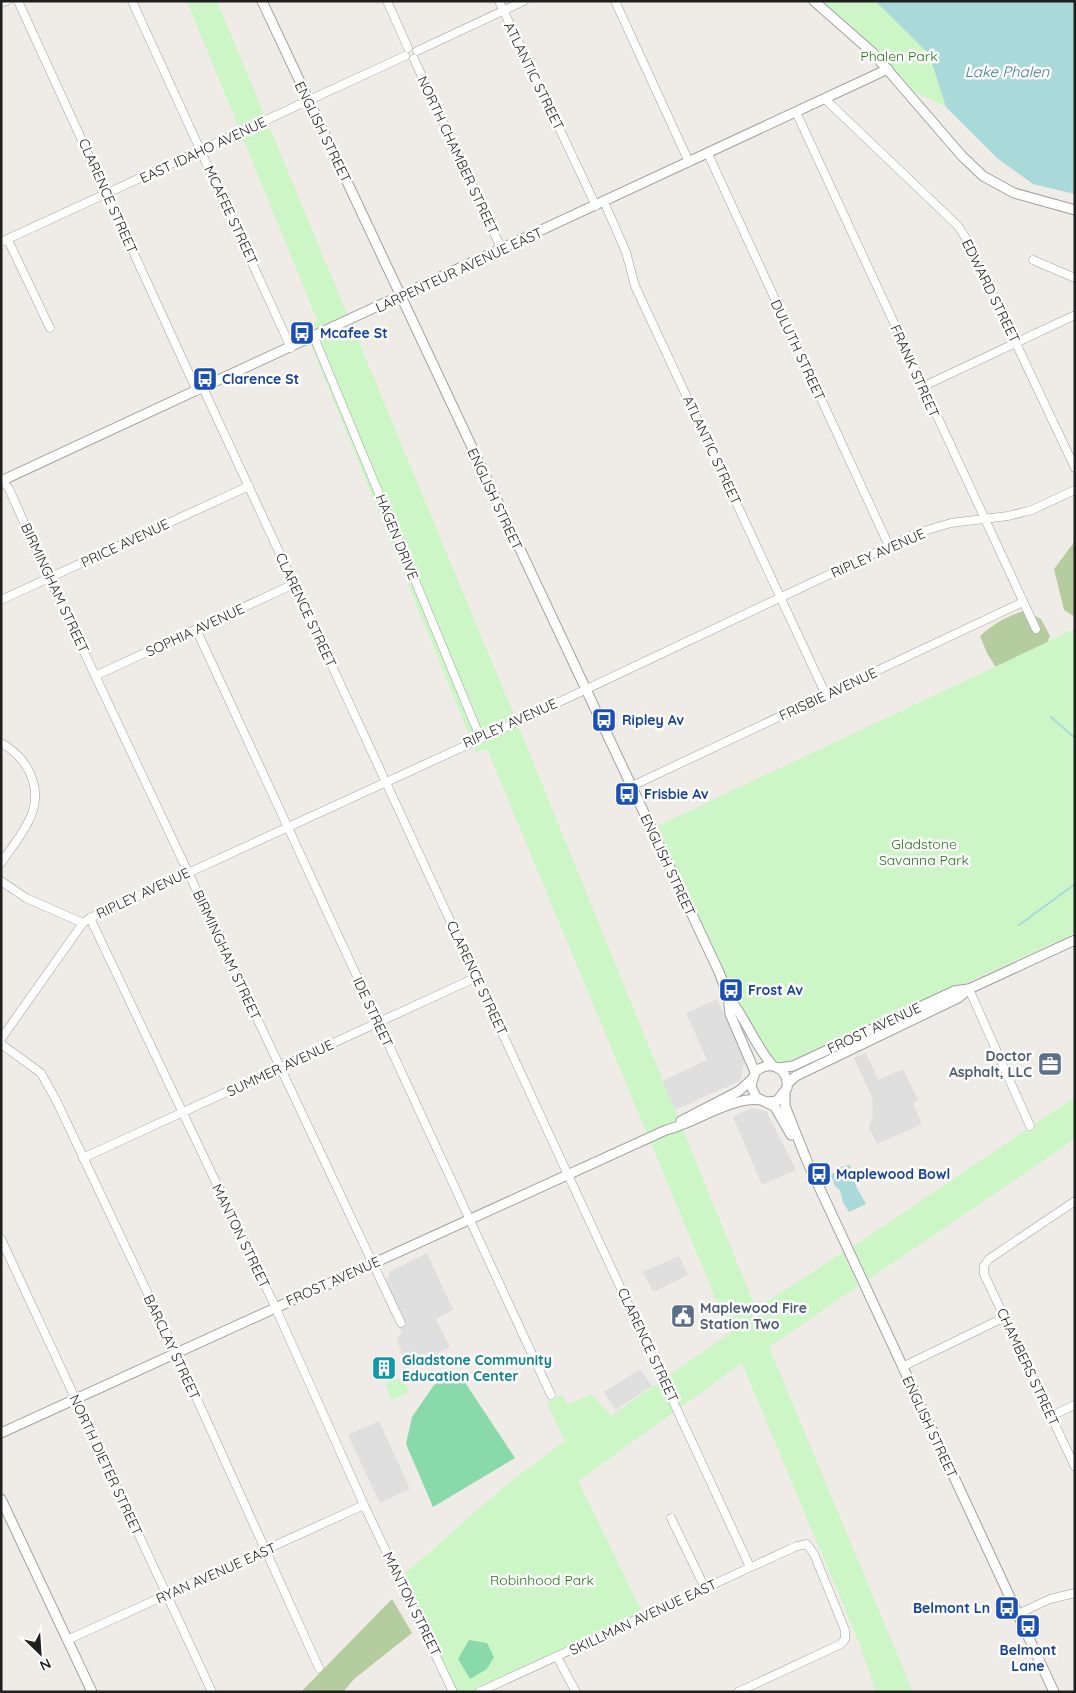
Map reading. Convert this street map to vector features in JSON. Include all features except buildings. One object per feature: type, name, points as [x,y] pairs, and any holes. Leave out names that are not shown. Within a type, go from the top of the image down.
[{"type":"street","points":[[1,3],[6,1]]},
{"type":"street","name":"CLARENCE STREET","points":[[18,1],[107,194],[200,389],[249,486],[750,1567]]},
{"type":"street","name":"MCAFEE STREET","points":[[132,1],[291,348]]},
{"type":"street","name":"ENGLISH STREET","points":[[262,1],[308,102],[402,297],[584,690],[632,786],[719,972],[728,996],[730,1014],[753,1076]]},
{"type":"street","points":[[386,1],[408,48],[417,51],[524,1]]},
{"type":"street","name":"ATLANTIC STREET","points":[[499,1],[600,204],[626,252],[635,286],[826,695]]},
{"type":"street","points":[[615,1],[689,162]]},
{"type":"street","points":[[814,1],[846,27],[888,69],[962,156],[983,176],[1014,193],[1075,210]]},
{"type":"street","points":[[408,48],[405,51],[405,56],[410,60],[414,60],[417,51]]},
{"type":"street","name":"EAST IDAHO AVENUE","points":[[4,241],[405,56]]},
{"type":"street","name":"NORTH CHAMBER STREET","points":[[414,60],[502,250]]},
{"type":"street","name":"LARPENTEUR AVENUE EAST","points":[[2,480],[402,297],[888,69]]},
{"type":"street","name":"EDWARD STREET","points":[[825,99],[958,226],[967,240],[1075,468]]},
{"type":"street","name":"FRANK STREET","points":[[796,112],[922,387],[1036,629]]},
{"type":"street","name":"DULUTH STREET","points":[[708,154],[889,546]]},
{"type":"street","points":[[4,241],[50,328]]},
{"type":"street","points":[[1033,260],[1075,278]]},
{"type":"street","points":[[922,387],[1075,316]]},
{"type":"street","name":"HAGEN DRIVE","points":[[314,337],[480,737]]},
{"type":"street","name":"BIRMINGHAM STREET","points":[[2,480],[9,488],[49,578],[187,872],[401,1323]]},
{"type":"street","name":"PRICE AVENUE","points":[[1,600],[249,486]]},
{"type":"street","name":"RIPLEY AVENUE","points":[[1,1039],[83,922],[90,918],[584,690],[917,533],[950,523],[984,520],[1032,510],[1075,490]]},
{"type":"street","name":"SOPHIA AVENUE","points":[[95,676],[294,584]]},
{"type":"street","name":"FRISBIE AVENUE","points":[[632,786],[1023,602]]},
{"type":"street","name":"IDE STREET","points":[[196,629],[551,1395]]},
{"type":"street","points":[[1,743],[11,748],[24,761],[33,780],[35,798],[31,816],[25,828],[1,862]]},
{"type":"street","points":[[1,881],[26,898],[83,922]]},
{"type":"street","name":"MANTON STREET","points":[[90,918],[275,1307],[364,1505],[453,1692]]},
{"type":"street","name":"FROST AVENUE","points":[[788,1083],[796,1076],[958,998],[969,989],[1075,940]]},
{"type":"street","name":"SUMMER AVENUE","points":[[83,1158],[477,977]]},
{"type":"street","points":[[969,989],[1030,1126]]},
{"type":"street","name":"FROST AVENUE","points":[[776,1067],[793,1066],[954,991],[969,989]]},
{"type":"street","name":"ENGLISH STREET","points":[[728,996],[739,1010],[761,1054],[776,1067]]},
{"type":"street","name":"BARCLAY STREET","points":[[1,1044],[42,1073],[176,1353],[264,1551],[319,1668]]},
{"type":"street","points":[[765,1065],[776,1067],[787,1077],[788,1083],[785,1093],[777,1101],[763,1101],[752,1092],[753,1076],[765,1065]]},
{"type":"street","name":"FROST AVENUE","points":[[1,1433],[469,1218],[666,1130],[739,1091],[753,1076]]},
{"type":"street","name":"ENGLISH STREET","points":[[785,1093],[785,1106],[807,1162],[1054,1692]]},
{"type":"street","name":"FROST AVENUE","points":[[666,1130],[679,1127],[744,1100],[763,1101]]},
{"type":"street","name":"ENGLISH STREET","points":[[763,1101],[778,1111],[807,1162]]},
{"type":"street","name":"CHAMBERS STREET","points":[[1075,1201],[989,1260],[984,1266],[984,1274],[1075,1468]]},
{"type":"street","name":"NORTH DIETER STREET","points":[[1,1239],[212,1692]]},
{"type":"street","points":[[902,1367],[1004,1317]]},
{"type":"street","points":[[1051,1416],[1075,1405]]},
{"type":"street","points":[[1,1499],[92,1692]]},
{"type":"street","name":"RYAN AVENUE EAST","points":[[67,1640],[364,1505]]},
{"type":"street","points":[[671,1518],[705,1588]]},
{"type":"street","name":"SKILLMAN AVENUE EAST","points":[[479,1692],[750,1567],[808,1544],[814,1554],[845,1630],[845,1639],[841,1644],[738,1692]]},
{"type":"street","points":[[1018,1614],[1050,1599],[1075,1593]]},
{"type":"street","points":[[557,1657],[576,1692]]},
{"type":"green space","name":"Robinhood Park","points":[[187,1],[217,1],[511,708],[756,1309],[843,1252],[858,1286],[769,1347],[913,1692],[876,1692],[860,1645],[742,1363],[578,1481],[644,1616],[479,1692],[453,1692],[400,1578],[507,1484],[565,1441],[546,1402],[563,1395],[567,1405],[591,1394],[611,1416],[730,1333],[487,749],[476,752],[304,328],[318,322]]},
{"type":"green space","name":"Phalen Park","points":[[820,1],[875,1],[929,54],[946,107],[882,76],[851,25]]},
{"type":"green space","points":[[1075,541],[1075,617],[1064,610],[1054,569]]},
{"type":"green space","points":[[1024,611],[1041,619],[1050,636],[1044,650],[1001,676],[987,653],[980,636],[1000,621]]},
{"type":"green space","name":"Gladstone Savanna Park","points":[[1075,629],[1075,933],[771,1073],[653,828]]},
{"type":"green space","points":[[1075,1097],[1075,1139],[866,1281],[851,1248]]},
{"type":"green space","points":[[458,1372],[515,1458],[433,1507],[406,1444],[412,1417],[434,1385]]},
{"type":"green space","points":[[402,1377],[409,1392],[392,1400],[385,1384]]},
{"type":"green space","points":[[392,1599],[412,1633],[354,1679],[343,1692],[301,1692]]},
{"type":"green space","points":[[469,1640],[487,1643],[494,1657],[487,1669],[470,1679],[458,1659]]},
{"type":"shaded area","points":[[717,999],[745,1060],[740,1081],[675,1110],[662,1081],[707,1060],[686,1013]]},
{"type":"shaded area","points":[[866,1053],[878,1080],[903,1069],[918,1100],[913,1103],[922,1124],[877,1144],[869,1127],[873,1115],[872,1097],[854,1058]]},
{"type":"shaded area","points":[[752,1108],[766,1111],[796,1170],[762,1185],[733,1117]]},
{"type":"shaded area","points":[[427,1253],[453,1310],[436,1319],[450,1347],[403,1369],[401,1350],[396,1338],[402,1333],[378,1282],[389,1277],[389,1272]]},
{"type":"shaded area","points":[[679,1256],[688,1275],[653,1292],[643,1272]]},
{"type":"shaded area","points":[[640,1369],[652,1386],[615,1410],[604,1392]]},
{"type":"shaded area","points":[[379,1421],[410,1489],[380,1503],[348,1435]]},
{"type":"water","name":"Lake Phalen","points":[[875,1],[1075,1],[1075,194],[1033,184],[997,158],[946,107],[929,54]]},
{"type":"water","points":[[850,1165],[857,1188],[866,1204],[849,1212],[843,1202],[840,1190],[835,1186],[831,1175],[841,1167]]},
{"type":"waterway","points":[[1051,717],[1075,738]]},
{"type":"waterway","points":[[1019,925],[1075,884]]},
{"type":"place","name":"Mcafee St","points":[[302,333]]},
{"type":"place","name":"Clarence St","points":[[205,379]]},
{"type":"place","name":"Ripley Av","points":[[604,720]]},
{"type":"place","name":"Frisbie Av","points":[[627,794]]},
{"type":"place","name":"Frost Av","points":[[731,990]]},
{"type":"place","name":"Doctor Asphalt, LLC","points":[[1050,1064]]},
{"type":"place","name":"Maplewood Bowl","points":[[819,1174]]},
{"type":"place","name":"Maplewood Fire Station Two","points":[[683,1316]]},
{"type":"place","name":"Gladstone Community Education Center","points":[[384,1368]]},
{"type":"place","name":"Belmont Ln","points":[[1007,1608]]},
{"type":"place","name":"Belmont Lane","points":[[1028,1626]]}]
